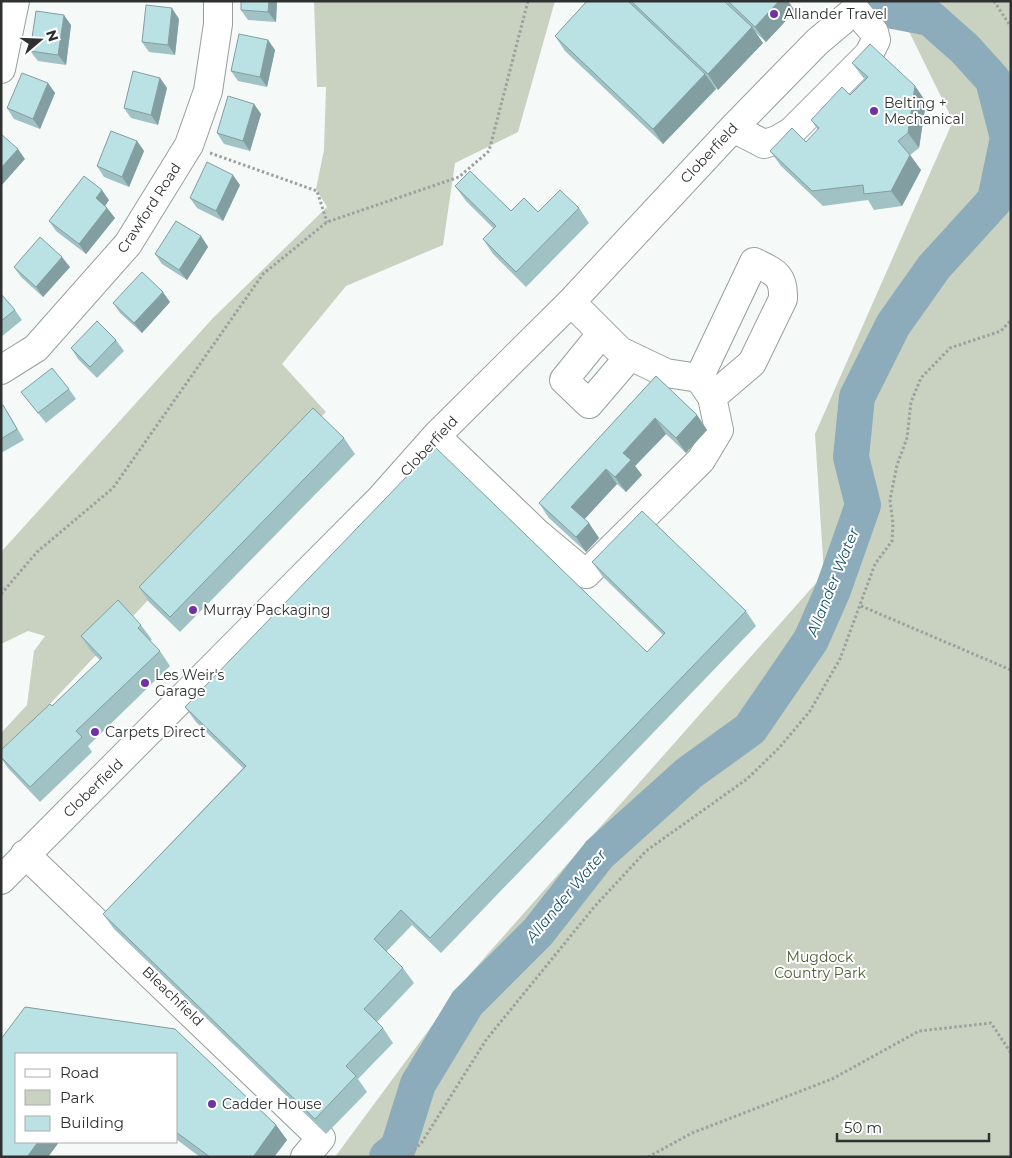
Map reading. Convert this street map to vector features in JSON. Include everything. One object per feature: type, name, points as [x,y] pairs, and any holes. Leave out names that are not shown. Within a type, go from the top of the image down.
[{"type":"street","points":[[1,69],[15,1]]},
{"type":"street","name":"Crawford Road","points":[[1,370],[36,348],[128,244],[188,145],[208,91],[218,24],[218,1]]},
{"type":"street","name":"Cloberfield","points":[[1,880],[381,498],[436,436],[571,302],[733,128],[817,42],[855,10],[874,32],[876,40],[869,54],[792,131],[777,140],[764,144],[733,128]]},
{"type":"street","points":[[436,436],[537,533],[586,574],[701,460],[719,430],[706,388],[620,351],[571,302]]},
{"type":"street","points":[[602,332],[564,380],[589,404],[630,356]]},
{"type":"street","name":"Bleachfield","points":[[25,854],[313,1147]]},
{"type":"path","points":[[1,594],[37,552],[112,488],[263,274],[327,222],[460,177],[489,151],[528,1]]},
{"type":"path","points":[[994,1],[1011,28]]},
{"type":"path","points":[[188,145],[317,191],[327,222]]},
{"type":"path","points":[[407,1157],[422,1142],[486,1040],[595,906],[646,851],[746,779],[779,748],[810,711],[840,659],[875,564],[892,541],[893,524],[890,500],[897,465],[907,438],[911,402],[921,378],[950,348],[1001,331],[1011,320]]},
{"type":"path","points":[[861,606],[1011,670]]},
{"type":"path","points":[[648,1157],[692,1134],[832,1079],[919,1030],[991,1023],[1011,1053]]},
{"type":"green space","points":[[314,1],[555,1],[518,132],[455,163],[443,245],[346,286],[282,364],[326,412],[47,707],[1,750],[1,733],[27,705],[34,651],[45,636],[28,631],[1,644],[1,552],[213,318],[327,207],[316,189],[324,150],[326,87],[317,87]]},
{"type":"green space","name":"Mugdock Country Park","points":[[894,1],[1011,1],[1011,1157],[335,1157],[470,974],[824,574],[815,434],[953,121]]},
{"type":"building","points":[[241,1],[269,1],[268,12],[241,10]]},
{"type":"building","points":[[587,1],[628,1],[705,74],[653,129],[555,36]]},
{"type":"building","points":[[631,1],[724,1],[752,27],[708,74]]},
{"type":"building","points":[[728,1],[779,1],[755,27]]},
{"type":"building","points":[[146,5],[172,8],[168,45],[142,42]]},
{"type":"building","points":[[36,11],[64,15],[58,55],[30,51]]},
{"type":"building","points":[[239,34],[268,40],[260,77],[231,71]]},
{"type":"building","points":[[870,44],[915,86],[908,133],[898,141],[910,155],[891,191],[864,194],[863,185],[812,191],[770,151],[792,128],[806,142],[819,128],[811,120],[842,87],[850,95],[868,77],[852,63]]},
{"type":"building","points":[[133,71],[160,78],[151,115],[124,108]]},
{"type":"building","points":[[22,73],[48,83],[33,119],[7,108]]},
{"type":"building","points":[[228,96],[254,104],[243,141],[217,133]]},
{"type":"building","points":[[111,131],[137,141],[122,177],[97,166]]},
{"type":"building","points":[[1,134],[18,149],[1,168]]},
{"type":"building","points":[[207,162],[233,175],[216,211],[190,198]]},
{"type":"building","points":[[470,171],[511,211],[524,198],[538,212],[560,190],[579,208],[516,272],[483,239],[496,226],[455,186]]},
{"type":"building","points":[[84,176],[102,190],[96,198],[107,208],[79,244],[49,221]]},
{"type":"building","points":[[176,221],[201,236],[179,270],[155,254]]},
{"type":"building","points":[[40,237],[62,257],[36,287],[14,267]]},
{"type":"building","points":[[142,272],[163,292],[134,323],[113,303]]},
{"type":"building","points":[[1,294],[15,310],[1,321]]},
{"type":"building","points":[[97,321],[116,340],[90,367],[71,348]]},
{"type":"building","points":[[52,368],[69,389],[38,413],[21,392]]},
{"type":"building","points":[[656,376],[697,415],[676,438],[655,418],[623,453],[631,460],[615,477],[606,469],[571,507],[589,523],[576,537],[539,503]]},
{"type":"building","points":[[3,405],[17,429],[1,439],[1,406]]},
{"type":"building","points":[[313,408],[344,438],[170,617],[139,587]]},
{"type":"building","points":[[435,447],[647,652],[665,633],[592,562],[642,511],[746,611],[430,938],[401,910],[374,939],[403,968],[364,1009],[383,1028],[346,1066],[356,1076],[315,1119],[103,914],[246,766],[185,707]]},
{"type":"building","points":[[118,600],[141,625],[138,628],[160,651],[76,731],[82,737],[30,787],[1,757],[1,750],[50,704],[52,706],[102,658],[81,636]]},
{"type":"building","name":"Cadder House","points":[[25,1007],[175,1029],[276,1125],[253,1157],[210,1157],[178,1133],[178,1053],[15,1053],[15,1143],[37,1143],[27,1157],[1,1157],[1,1039]]},
{"type":"waterway","name":"Allander Water","points":[[387,1157],[398,1148],[418,1084],[467,1003],[538,932],[599,854],[689,773],[750,729],[811,640],[833,590],[863,505],[851,457],[857,397],[893,325],[934,267],[995,200],[1008,138],[993,80],[965,49],[930,18],[873,7],[871,1]]},
{"type":"place","name":"Allander Travel","points":[[774,14]]},
{"type":"place","name":"Belting + Mechanical","points":[[874,111]]},
{"type":"place","name":"Murray Packaging","points":[[193,610]]},
{"type":"place","name":"Les Weir's Garage","points":[[145,683]]},
{"type":"place","name":"Carpets Direct","points":[[95,732]]},
{"type":"place","name":"Cadder House","points":[[212,1104]]}]
